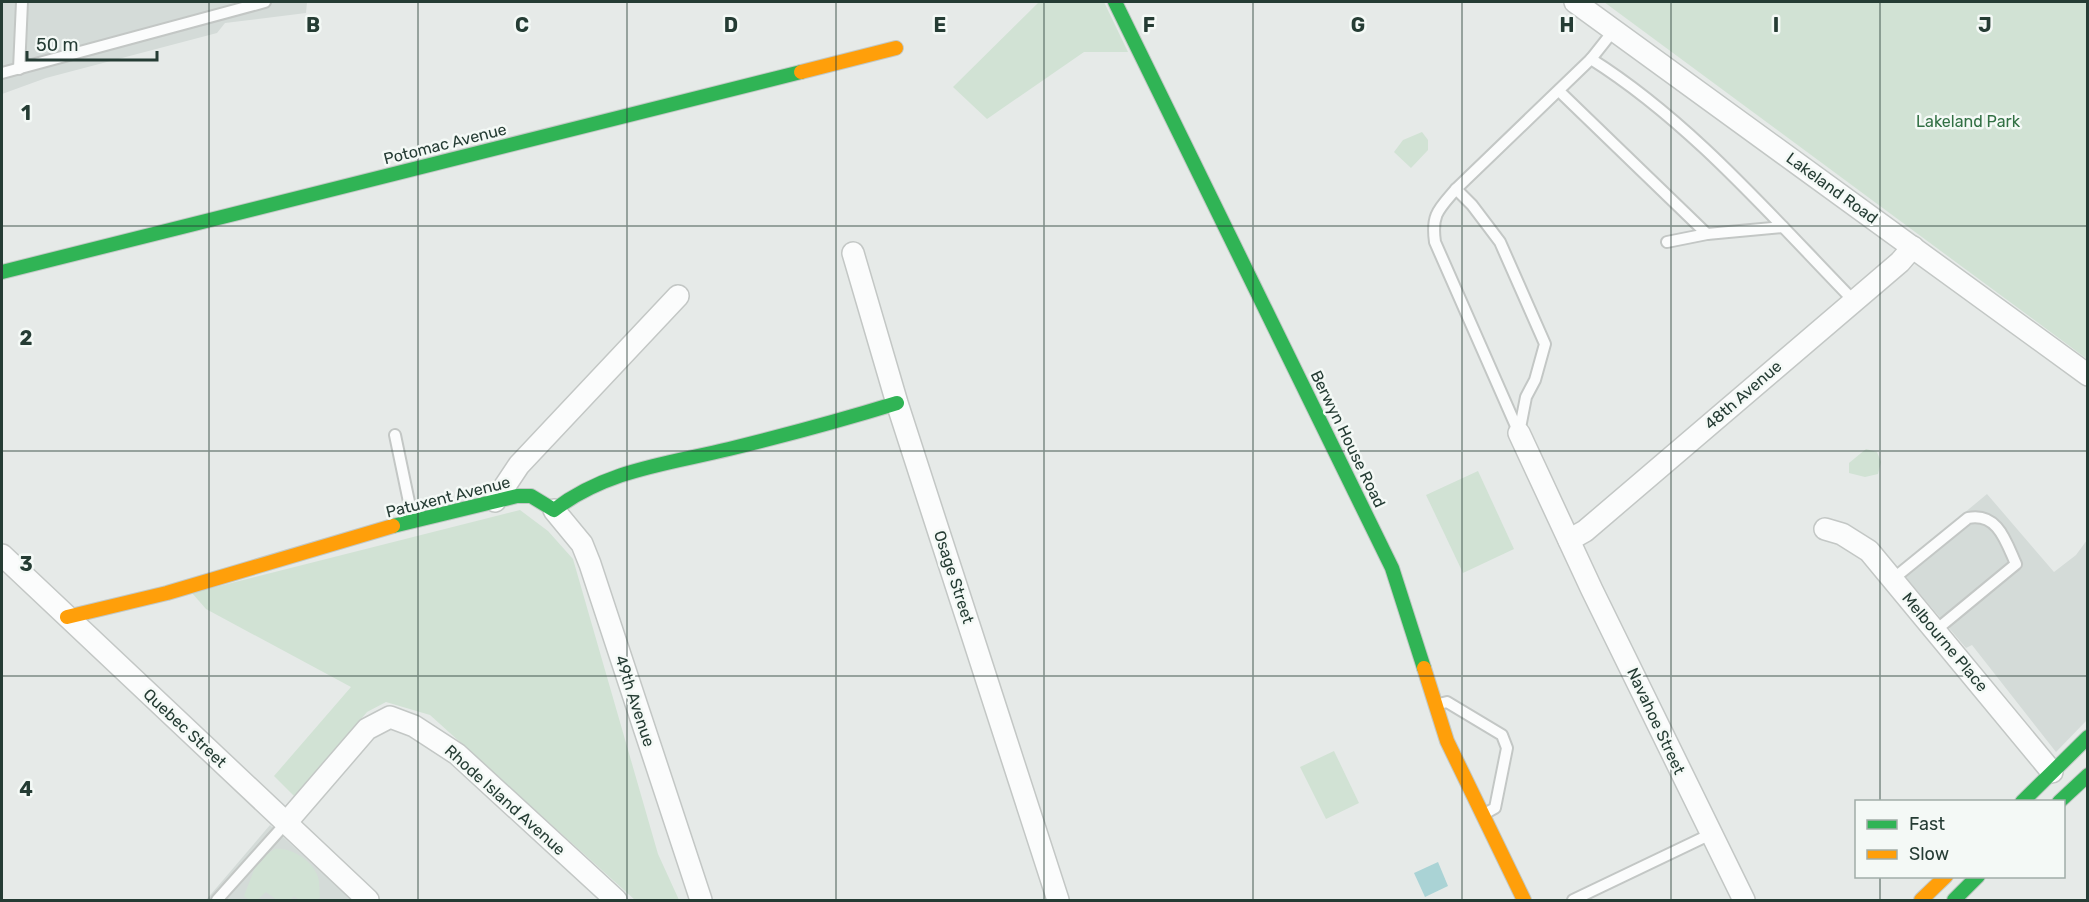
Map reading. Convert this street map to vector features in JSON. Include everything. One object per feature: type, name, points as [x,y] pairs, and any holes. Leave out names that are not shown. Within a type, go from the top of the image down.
[{"type":"street","name":"Berwyn House Road","points":[[1115,2],[1392,568],[1401,589],[1434,705],[1448,741],[1524,900]]},
{"type":"street","name":"Lakeland Road","points":[[1575,2],[2088,375]]},
{"type":"street","name":"Potomac Avenue","points":[[2,272],[896,48]]},
{"type":"street","name":"48th Avenue","points":[[1569,540],[1585,531],[1900,262],[1913,247]]},
{"type":"street","name":"Osage Street","points":[[853,253],[897,403],[1058,900]]},
{"type":"street","points":[[495,501],[519,465],[678,296]]},
{"type":"street","points":[[554,510],[572,494],[609,477],[730,449],[897,403]]},
{"type":"street","name":"Navahoe Street","points":[[1519,433],[1744,900]]},
{"type":"street","name":"Patuxent Avenue","points":[[67,617],[167,593],[413,521],[517,496],[531,496],[554,510]]},
{"type":"street","name":"49th Avenue","points":[[554,510],[582,544],[590,564],[702,900]]},
{"type":"street","name":"Melbourne Place","points":[[1825,529],[1859,543],[1893,579],[2052,772]]},
{"type":"street","name":"Quebec Street","points":[[2,555],[368,900]]},
{"type":"street","name":"Rhode Island Avenue","points":[[286,823],[367,729],[390,717],[414,726],[457,754],[616,900]]},
{"type":"street","points":[[2023,800],[2088,737]]},
{"type":"street","points":[[2060,800],[2088,775]]},
{"type":"street","points":[[1921,900],[1944,878]]},
{"type":"street","points":[[1954,900],[1976,878]]},
{"type":"lane","points":[[19,69],[22,2]]},
{"type":"lane","points":[[2,73],[265,2]]},
{"type":"lane","points":[[1519,433],[1435,242],[1433,227],[1436,212],[1456,189],[1591,59],[1614,30]]},
{"type":"lane","points":[[1591,59],[1630,84],[1657,106],[1783,227],[1854,301]]},
{"type":"lane","points":[[1558,91],[1707,234]]},
{"type":"lane","points":[[1456,189],[1472,205],[1500,242],[1545,344],[1535,380],[1526,397],[1519,433]]},
{"type":"lane","points":[[1667,242],[1707,234],[1783,227]]},
{"type":"lane","points":[[395,435],[413,521]]},
{"type":"lane","points":[[1893,579],[1968,518],[1980,516],[1995,523],[2016,564],[1936,630]]},
{"type":"lane","points":[[1434,705],[1447,702],[1502,735],[1506,741],[1507,748],[1495,808],[1483,814]]},
{"type":"lane","points":[[217,900],[286,823]]},
{"type":"lane","points":[[1573,900],[1711,834]]},
{"type":"shaded area","points":[[2,2],[307,2],[306,13],[225,23],[217,33],[46,78],[2,94]]},
{"type":"shaded area","points":[[1987,494],[2054,572],[2076,555],[2087,540],[2087,720],[2056,752],[1972,645],[1966,648],[1898,568]]},
{"type":"shaded area","points":[[270,825],[352,900],[206,900]]},
{"type":"green space","points":[[1039,2],[1104,2],[1128,52],[1084,52],[987,119],[953,87]]},
{"type":"green space","name":"Lakeland Park","points":[[1604,2],[2087,2],[2087,359]]},
{"type":"green space","points":[[1422,132],[1428,140],[1428,150],[1411,168],[1394,152],[1403,140]]},
{"type":"green space","points":[[1866,449],[1877,452],[1881,462],[1878,474],[1865,477],[1849,473],[1849,463]]},
{"type":"green space","points":[[1478,471],[1514,549],[1463,573],[1426,495]]},
{"type":"green space","points":[[520,510],[548,531],[573,559],[658,854],[679,900],[635,900],[430,715],[386,702],[367,712],[295,797],[274,776],[351,687],[206,609],[192,593]]},
{"type":"green space","points":[[1334,751],[1359,803],[1326,819],[1300,767]]},
{"type":"green space","points":[[275,849],[288,850],[301,856],[311,866],[319,879],[320,897],[317,900],[299,900],[294,896],[290,900],[277,900],[266,892],[257,900],[249,900],[244,896],[257,862],[260,863],[267,854]]},
{"type":"water","points":[[1438,862],[1448,886],[1425,897],[1414,873]]},
{"type":"traffic: fast","points":[[1115,2],[1392,568],[1424,668]]},
{"type":"traffic: fast","points":[[2,272],[801,72]]},
{"type":"traffic: fast","points":[[393,526],[517,496],[531,496],[554,510],[595,486],[638,470],[772,438],[897,403]]},
{"type":"traffic: fast","points":[[2024,800],[2088,737]]},
{"type":"traffic: fast","points":[[2061,800],[2088,775]]},
{"type":"traffic: fast","points":[[1954,900],[1976,878]]},
{"type":"traffic: slow","points":[[801,72],[896,48]]},
{"type":"traffic: slow","points":[[67,617],[167,593],[393,526]]},
{"type":"traffic: slow","points":[[1424,668],[1447,741],[1524,900]]},
{"type":"traffic: slow","points":[[1921,900],[1944,878]]}]
